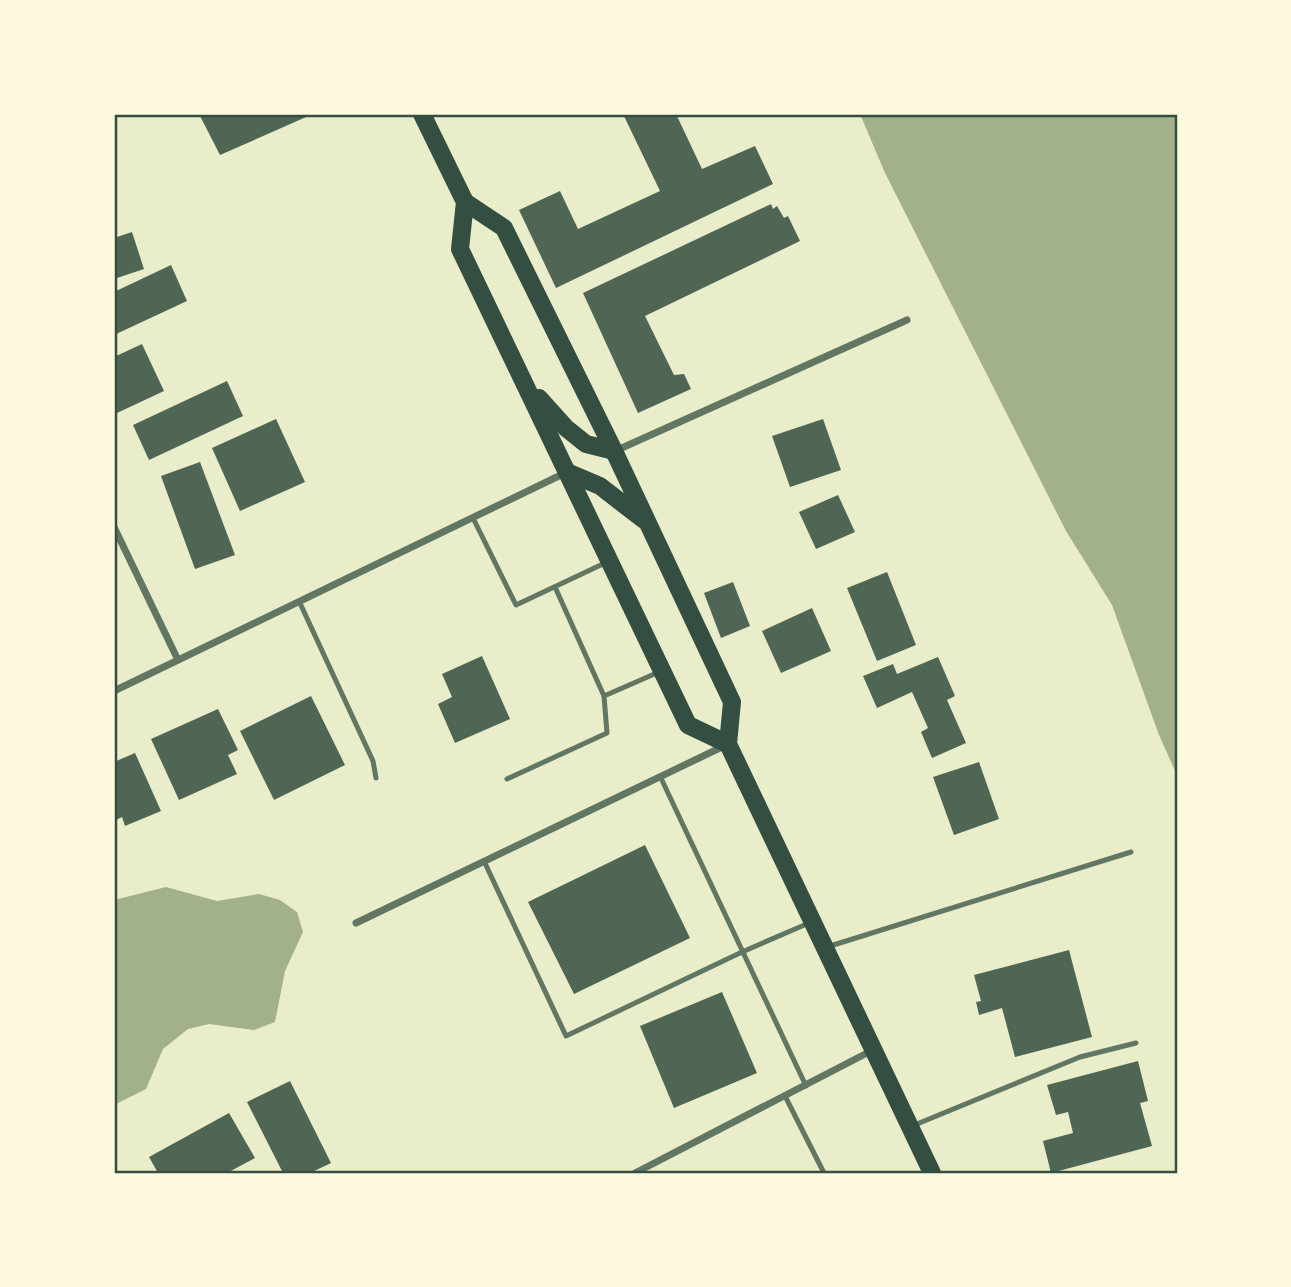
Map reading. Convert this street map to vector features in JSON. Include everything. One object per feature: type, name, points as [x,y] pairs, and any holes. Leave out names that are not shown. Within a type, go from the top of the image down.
[{"type":"main road","points":[[422,114],[465,202],[504,228],[614,451],[732,702],[728,744],[932,1173]]},
{"type":"main road","points":[[465,202],[460,249],[688,725],[728,744]]},
{"type":"main road","points":[[515,363],[545,407],[566,428],[586,444],[614,451]]},
{"type":"main road","points":[[567,472],[600,486],[648,523]]},
{"type":"street","points":[[614,451],[907,320]]},
{"type":"street","points":[[114,691],[567,472]]},
{"type":"street","points":[[114,527],[178,660]]},
{"type":"street","points":[[356,923],[728,744]]},
{"type":"street","points":[[635,1173],[872,1051]]},
{"type":"lane","points":[[473,518],[516,605],[610,560]]},
{"type":"lane","points":[[507,779],[607,733],[604,696],[555,587]]},
{"type":"lane","points":[[299,601],[373,761],[376,778]]},
{"type":"lane","points":[[604,696],[662,671]]},
{"type":"lane","points":[[660,776],[806,1086]]},
{"type":"lane","points":[[824,948],[1131,852]]},
{"type":"lane","points":[[484,861],[566,1036],[742,952],[812,922]]},
{"type":"lane","points":[[909,1127],[1080,1057],[1136,1043]]},
{"type":"lane","points":[[785,1096],[824,1173]]},
{"type":"shaded area","points":[[860,114],[1177,114],[1177,775],[1159,735],[1112,605],[1066,531],[885,173]]},
{"type":"shaded area","points":[[166,887],[217,901],[259,894],[280,900],[297,912],[303,932],[285,971],[275,1022],[254,1030],[209,1024],[188,1029],[163,1049],[146,1089],[114,1105],[114,900]]},
{"type":"building","points":[[199,114],[313,114],[220,155]]},
{"type":"building","points":[[623,114],[676,114],[702,169],[755,146],[773,184],[556,288],[519,210],[560,191],[578,229],[660,191]]},
{"type":"building","points":[[771,204],[773,209],[777,206],[784,218],[788,216],[800,241],[645,316],[674,375],[684,374],[691,389],[638,413],[583,293]]},
{"type":"building","points":[[132,232],[144,269],[114,279],[114,238]]},
{"type":"building","points":[[171,265],[187,301],[114,335],[114,292]]},
{"type":"building","points":[[142,344],[164,391],[117,413],[114,405],[114,357]]},
{"type":"building","points":[[227,381],[243,416],[149,460],[133,425]]},
{"type":"building","points":[[276,419],[305,482],[240,511],[212,448]]},
{"type":"building","points":[[823,419],[841,470],[790,487],[772,436]]},
{"type":"building","points":[[200,462],[235,555],[195,569],[161,476]]},
{"type":"building","points":[[838,495],[855,532],[816,549],[799,512]]},
{"type":"building","points":[[887,572],[916,645],[877,661],[847,588]]},
{"type":"building","points":[[733,582],[750,626],[721,638],[704,593]]},
{"type":"building","points":[[812,608],[831,651],[781,673],[762,631]]},
{"type":"building","points":[[482,656],[510,719],[455,743],[438,704],[452,697],[442,674]]},
{"type":"building","points":[[938,657],[955,696],[947,700],[966,743],[932,758],[921,732],[928,728],[912,692],[877,708],[863,676],[893,664],[897,674]]},
{"type":"building","points":[[311,696],[345,765],[274,800],[240,731]]},
{"type":"building","points":[[218,709],[238,750],[228,755],[237,774],[179,800],[151,739]]},
{"type":"building","points":[[135,753],[161,811],[125,826],[122,817],[114,821],[114,762]]},
{"type":"building","points":[[979,762],[999,819],[954,835],[933,777]]},
{"type":"building","points":[[645,845],[690,938],[574,994],[528,902]]},
{"type":"building","points":[[1069,950],[1092,1037],[1015,1057],[1002,1008],[979,1015],[976,1002],[981,1001],[974,975]]},
{"type":"building","points":[[722,992],[757,1073],[674,1108],[640,1026]]},
{"type":"building","points":[[1138,1061],[1148,1101],[1140,1103],[1152,1146],[1051,1173],[1043,1141],[1073,1133],[1068,1112],[1056,1115],[1047,1085]]},
{"type":"building","points":[[290,1081],[331,1163],[310,1173],[283,1173],[247,1102]]},
{"type":"building","points":[[229,1113],[255,1158],[227,1173],[158,1173],[149,1157]]}]
